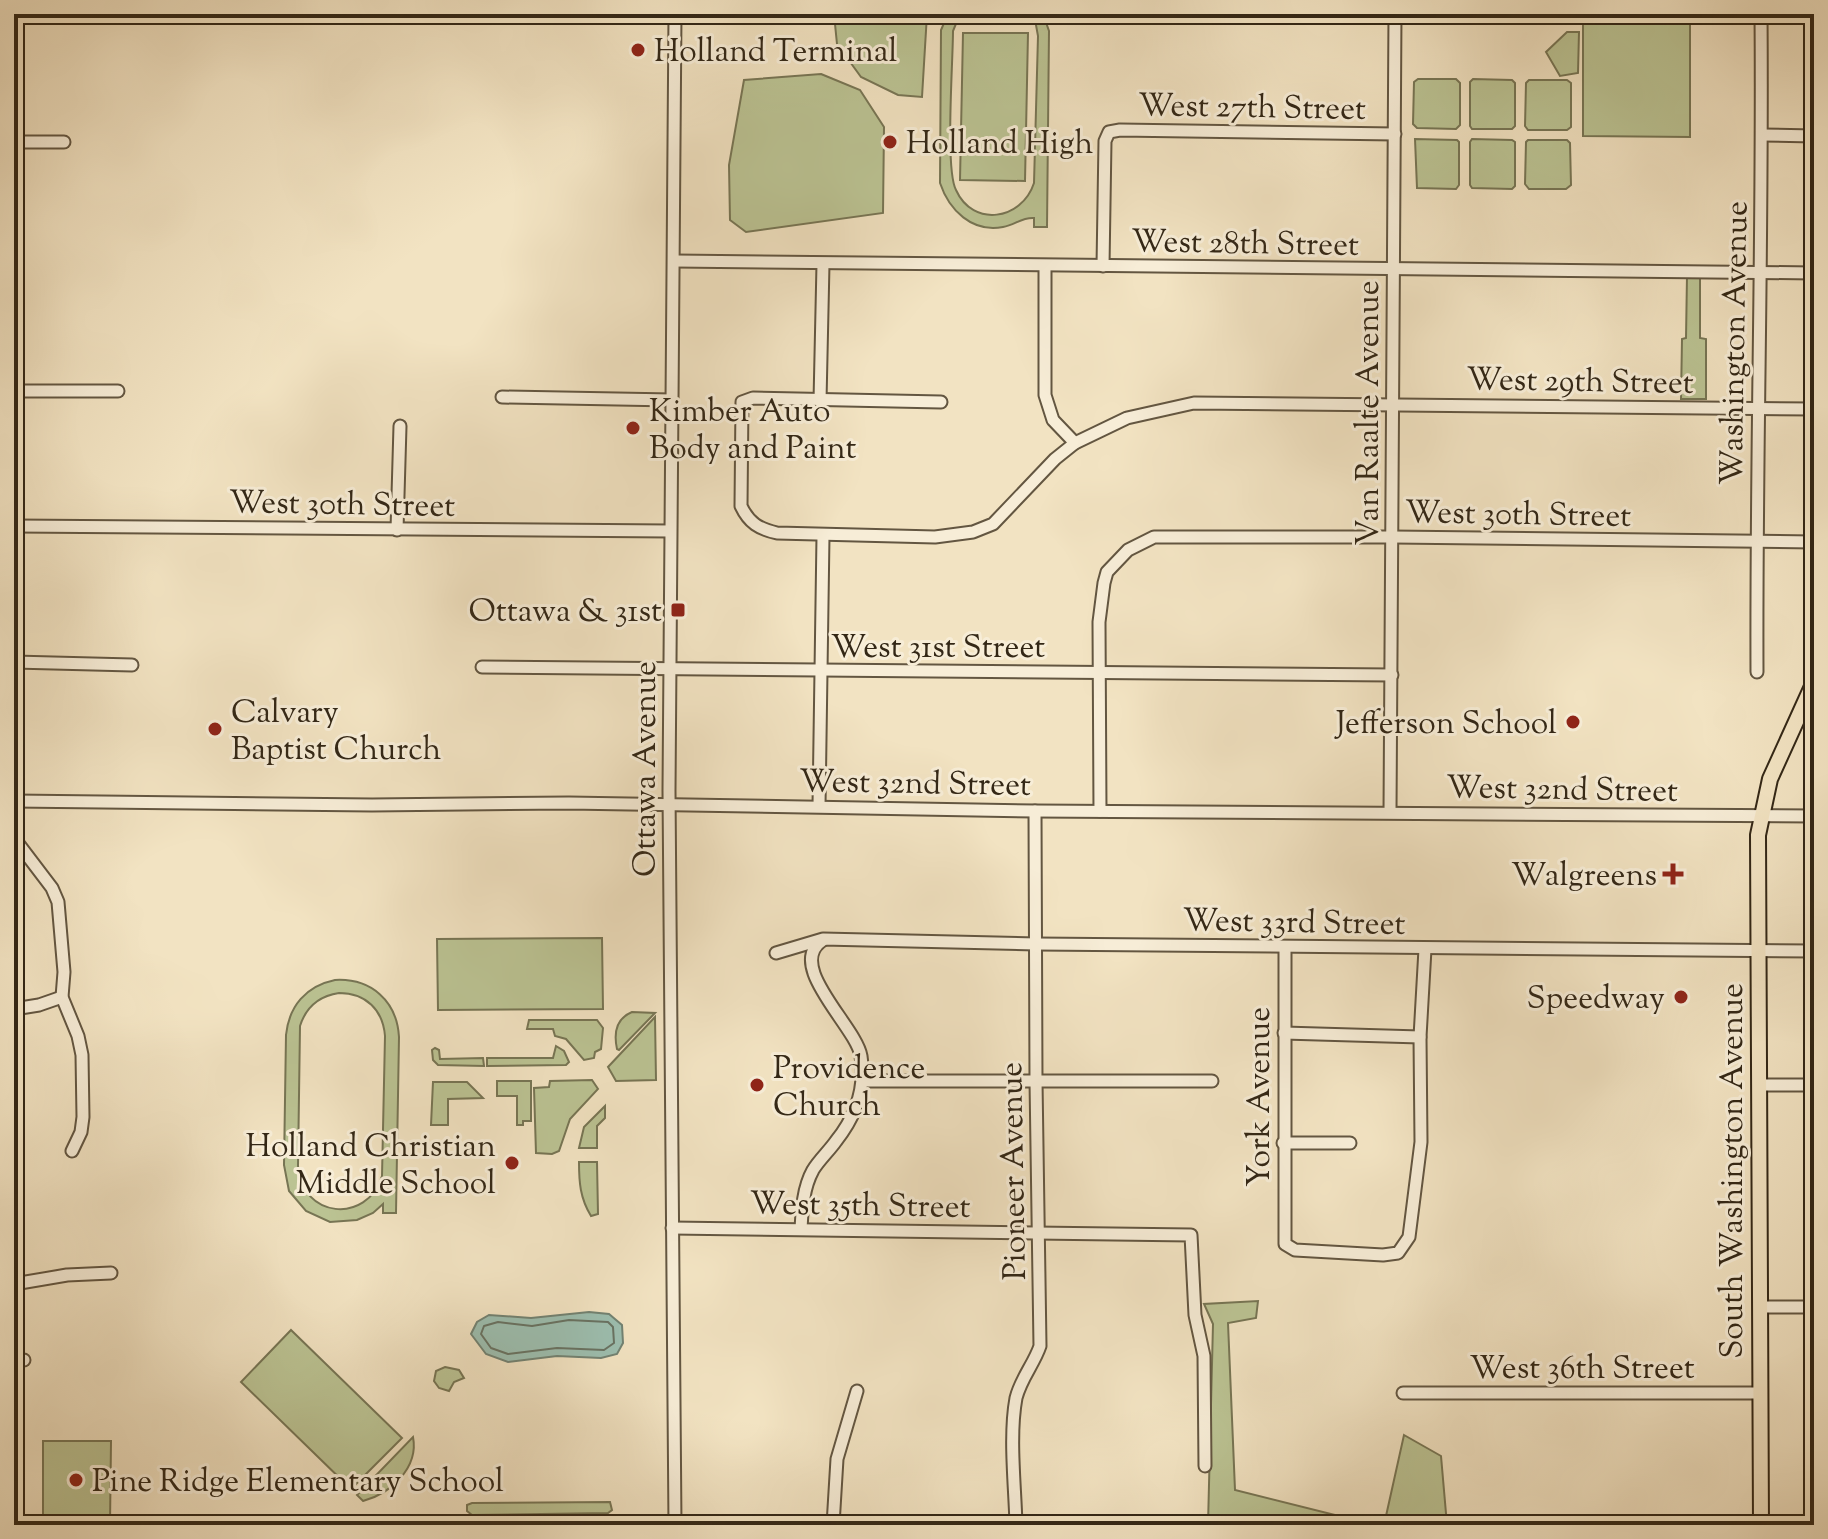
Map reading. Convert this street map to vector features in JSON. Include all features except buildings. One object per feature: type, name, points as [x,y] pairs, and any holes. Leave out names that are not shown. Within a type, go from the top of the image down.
[{"type":"main road","name":"South Washington Avenue","points":[[1761,1525],[1756,866],[1761,816],[1778,757],[1814,682]]},
{"type":"street","name":"Ottawa Avenue","points":[[675,14],[669,804],[675,1525]]},
{"type":"street","name":"Van Raalte Avenue","points":[[1390,812],[1395,14]]},
{"type":"street","name":"Washington Avenue","points":[[1757,672],[1761,14]]},
{"type":"street","name":"West 27th Street","points":[[1103,266],[1105,141],[1109,132],[1395,134]]},
{"type":"street","points":[[1762,135],[1814,136]]},
{"type":"street","points":[[14,142],[64,142]]},
{"type":"street","name":"West 28th Street","points":[[675,261],[1814,273]]},
{"type":"street","points":[[823,264],[820,401],[941,402]]},
{"type":"street","points":[[1045,266],[1045,395],[1053,420],[1075,443]]},
{"type":"street","points":[[14,391],[118,391]]},
{"type":"street","points":[[502,397],[672,400]]},
{"type":"street","name":"West 29th Street","points":[[820,401],[753,398],[742,402],[741,506],[755,526],[766,531],[823,536],[954,536],[983,528],[1007,512],[1055,459],[1075,443],[1127,418],[1194,403],[1814,409]]},
{"type":"street","points":[[397,530],[400,426]]},
{"type":"street","name":"West 30th Street","points":[[14,526],[670,531]]},
{"type":"street","points":[[819,806],[823,536]]},
{"type":"street","name":"West 30th Street","points":[[1100,673],[1099,622],[1107,572],[1128,550],[1154,537],[1814,542]]},
{"type":"street","points":[[14,662],[132,665]]},
{"type":"street","name":"West 31st Street","points":[[482,667],[1392,675]]},
{"type":"street","points":[[1100,673],[1100,811]]},
{"type":"street","name":"West 32nd Street","points":[[14,801],[669,804],[1035,811],[1814,816]]},
{"type":"street","name":"Pioneer Avenue","points":[[1016,1525],[1014,1416],[1024,1373],[1040,1346],[1035,811]]},
{"type":"street","points":[[14,838],[52,888],[58,902],[64,972],[62,997],[78,1036],[82,1055],[83,1117],[81,1132],[72,1151]]},
{"type":"street","points":[[801,1229],[803,1198],[813,1171],[852,1119],[863,1081],[859,1047],[817,983],[811,968],[816,944],[823,939]]},
{"type":"street","name":"West 33rd Street","points":[[776,953],[823,939],[1425,949],[1814,951]]},
{"type":"street","name":"York Avenue","points":[[1285,947],[1283,1143],[1286,1247],[1383,1255],[1398,1253],[1409,1237],[1423,1114],[1420,1037]]},
{"type":"street","points":[[1284,1033],[1420,1037],[1425,949]]},
{"type":"street","points":[[14,1009],[62,997]]},
{"type":"street","points":[[863,1081],[1212,1081]]},
{"type":"street","points":[[1759,1085],[1814,1085]]},
{"type":"street","points":[[1283,1143],[1350,1143]]},
{"type":"street","name":"West 35th Street","points":[[672,1228],[1191,1235],[1195,1315],[1204,1356],[1205,1466]]},
{"type":"street","points":[[14,1284],[67,1275],[111,1273]]},
{"type":"street","points":[[1760,1307],[1814,1307]]},
{"type":"street","points":[[833,1525],[837,1459],[857,1391]]},
{"type":"street","name":"West 36th Street","points":[[1403,1393],[1761,1393]]},
{"type":"green space","points":[[834,14],[927,14],[922,97],[898,95],[861,77],[837,44]]},
{"type":"green space","points":[[948,14],[960,14],[953,31],[950,139],[953,178],[964,202],[974,210],[997,215],[1019,205],[1034,183],[1038,36],[1030,14],[1043,14],[1049,31],[1047,227],[1034,227],[1034,218],[1003,227],[981,226],[963,217],[944,193],[940,183],[941,30]]},
{"type":"green space","points":[[1583,14],[1690,14],[1690,137],[1583,136]]},
{"type":"green space","points":[[1567,32],[1579,32],[1578,73],[1560,76],[1546,52]]},
{"type":"green space","points":[[963,33],[1028,33],[1025,181],[960,180]]},
{"type":"green space","points":[[821,74],[860,90],[884,127],[883,213],[746,232],[730,220],[729,165],[744,80]]},
{"type":"green space","points":[[1418,79],[1456,79],[1460,83],[1460,125],[1456,129],[1417,128],[1413,124],[1414,82]]},
{"type":"green space","points":[[1473,79],[1512,80],[1515,83],[1515,126],[1512,129],[1472,129],[1470,82]]},
{"type":"green space","points":[[1529,80],[1567,80],[1571,83],[1571,127],[1567,130],[1528,130],[1525,126],[1526,83]]},
{"type":"green space","points":[[1415,139],[1459,142],[1459,185],[1456,189],[1417,188]]},
{"type":"green space","points":[[1472,139],[1515,142],[1515,186],[1512,189],[1472,188]]},
{"type":"green space","points":[[1528,140],[1567,140],[1570,143],[1571,185],[1566,189],[1529,189],[1525,184]]},
{"type":"green space","points":[[1687,276],[1700,277],[1700,338],[1706,339],[1706,399],[1681,399]]},
{"type":"green space","points":[[602,938],[603,1009],[438,1010],[437,939]]},
{"type":"green space","points":[[348,980],[371,988],[387,1003],[397,1024],[396,1213],[383,1213],[383,1204],[373,1213],[357,1220],[330,1222],[306,1211],[289,1191],[284,1165],[286,1035],[295,1006],[308,992],[325,983]],"holes":[[[339,993],[349,994],[371,1005],[384,1027],[382,1176],[374,1192],[363,1202],[350,1208],[336,1209],[322,1205],[310,1196],[302,1183],[298,1166],[300,1026],[306,1013],[319,1000]]]},
{"type":"green space","points":[[632,1012],[655,1013],[619,1050],[616,1044],[617,1028],[622,1019]]},
{"type":"green space","points":[[655,1017],[656,1080],[616,1081],[608,1067]]},
{"type":"green space","points":[[529,1020],[597,1020],[603,1028],[601,1049],[595,1052],[594,1058],[584,1060],[566,1039],[555,1036],[553,1029],[527,1029]]},
{"type":"green space","points":[[556,1046],[564,1051],[569,1062],[566,1065],[487,1066],[487,1058],[553,1058]]},
{"type":"green space","points":[[432,1050],[439,1050],[440,1059],[483,1058],[484,1066],[438,1065],[433,1060]]},
{"type":"green space","points":[[592,1080],[598,1089],[570,1119],[559,1151],[536,1153],[534,1088],[549,1087],[550,1081]]},
{"type":"green space","points":[[497,1081],[531,1081],[531,1121],[517,1125],[517,1096],[497,1096]]},
{"type":"green space","points":[[433,1082],[467,1082],[483,1098],[448,1099],[448,1125],[431,1125]]},
{"type":"green space","points":[[605,1106],[605,1118],[597,1126],[597,1148],[579,1148],[584,1127]]},
{"type":"green space","points":[[579,1162],[597,1162],[598,1214],[591,1216],[584,1203]]},
{"type":"green space","points":[[1258,1301],[1256,1318],[1228,1323],[1235,1490],[1375,1525],[1208,1525],[1213,1324],[1204,1304]]},
{"type":"green space","points":[[291,1330],[402,1438],[351,1489],[241,1382]]},
{"type":"green space","points":[[445,1367],[459,1370],[464,1378],[454,1382],[449,1391],[439,1388],[434,1381],[436,1371]]},
{"type":"green space","points":[[1404,1435],[1441,1456],[1447,1525],[1384,1525]]},
{"type":"green space","points":[[413,1437],[412,1459],[400,1478],[383,1492],[363,1501],[357,1495]]},
{"type":"green space","points":[[43,1441],[111,1441],[110,1525],[43,1525]]},
{"type":"green space","points":[[610,1502],[612,1510],[608,1513],[472,1515],[467,1511],[467,1505],[472,1503]]},
{"type":"water","points":[[589,1312],[609,1314],[622,1325],[623,1343],[617,1354],[601,1358],[557,1356],[508,1362],[486,1354],[471,1334],[477,1322],[489,1315],[531,1318]]},
{"type":"place","name":"Holland Terminal","points":[[638,50]]},
{"type":"place","name":"Holland High","points":[[890,142]]},
{"type":"place","name":"Kimber Auto Body and Paint","points":[[633,428]]},
{"type":"place","name":"Ottawa & 31st","points":[[678,610]]},
{"type":"place","name":"Jefferson School","points":[[1573,722]]},
{"type":"place","name":"Calvary Baptist Church","points":[[215,729]]},
{"type":"place","name":"Walgreens","points":[[1673,874]]},
{"type":"place","name":"Speedway","points":[[1681,997]]},
{"type":"place","name":"Providence Church","points":[[757,1085]]},
{"type":"place","name":"Holland Christian Middle School","points":[[512,1163]]},
{"type":"place","name":"Pine Ridge Elementary School","points":[[76,1480]]}]
